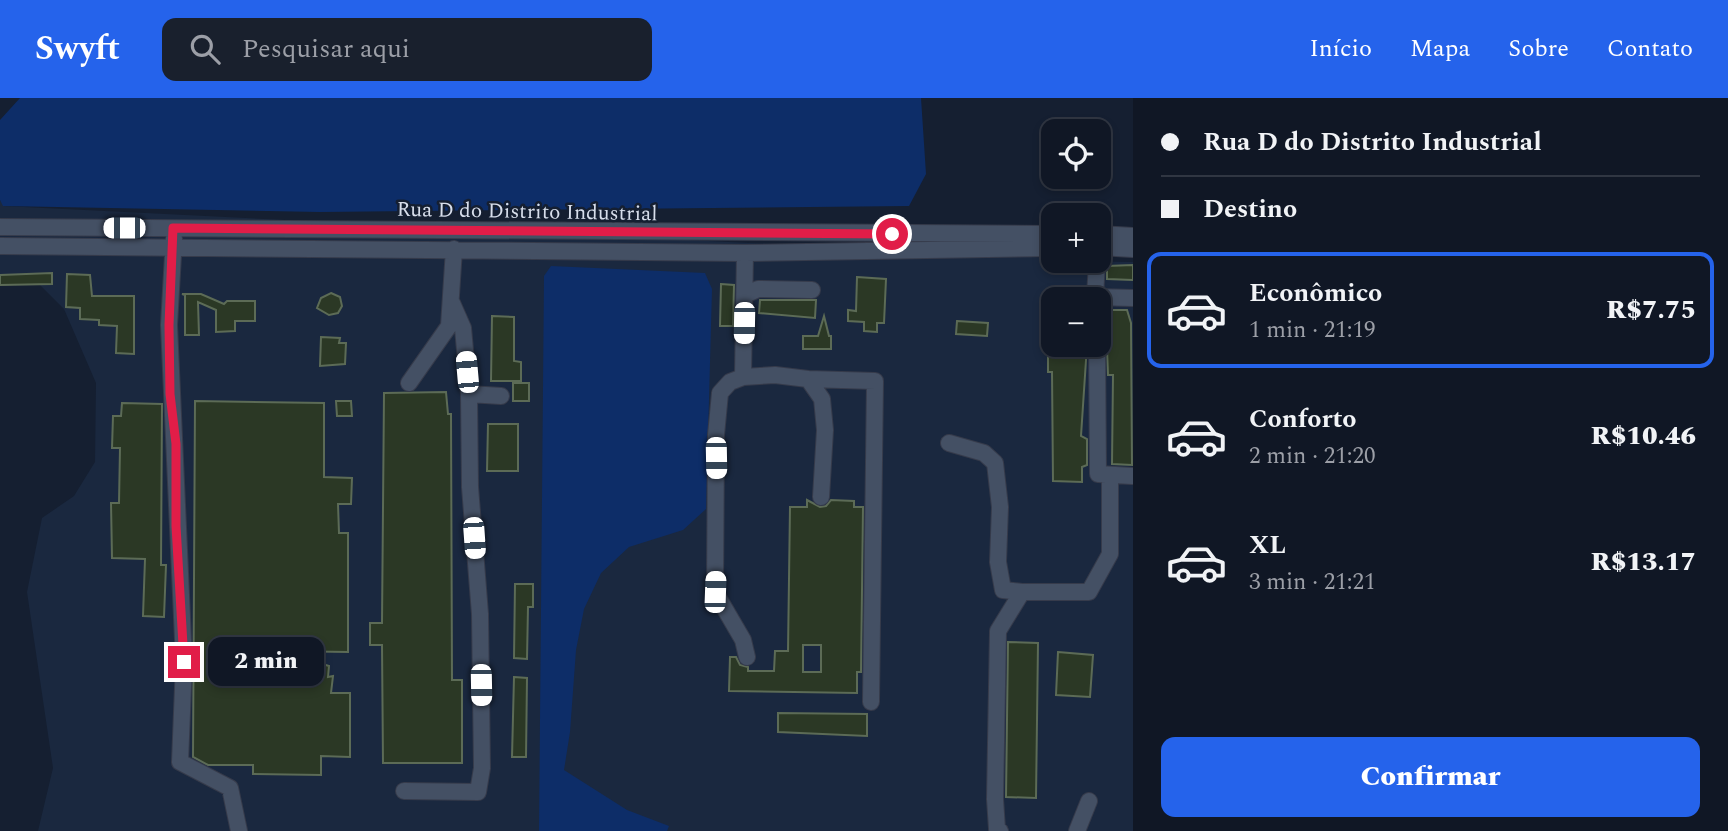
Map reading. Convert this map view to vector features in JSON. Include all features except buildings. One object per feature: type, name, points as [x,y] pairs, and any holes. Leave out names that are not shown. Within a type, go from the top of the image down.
[{"type":"street","name":"Rua D do Distrito Industrial","points":[[0,227],[1041,234]]},
{"type":"street","points":[[173,228],[169,325],[184,662],[180,762],[230,788],[239,831]]},
{"type":"street","points":[[1111,235],[1133,236]]},
{"type":"street","name":"Rua D do Distrito Industrial","points":[[0,246],[746,253],[1041,248]]},
{"type":"street","points":[[1111,248],[1133,249]]},
{"type":"street","points":[[408,383],[449,326],[454,249]]},
{"type":"street","points":[[743,377],[746,253]]},
{"type":"street","points":[[745,295],[758,289],[812,290]]},
{"type":"street","points":[[1111,298],[1133,298]]},
{"type":"street","points":[[404,790],[478,792],[482,768],[480,641],[470,487],[469,394],[463,328],[452,303]]},
{"type":"street","points":[[1097,357],[1098,474],[1132,476]]},
{"type":"street","points":[[747,657],[743,640],[715,592],[716,435],[720,393],[730,382],[743,377],[775,375],[875,381],[872,702]]},
{"type":"street","points":[[808,379],[822,399],[825,430],[821,497]]},
{"type":"street","points":[[469,394],[501,396]]},
{"type":"street","points":[[949,443],[984,453],[995,463],[1000,507],[999,562],[1003,590],[1090,592],[1110,554],[1110,475]]},
{"type":"street","points":[[1000,831],[997,829],[995,799],[998,631],[1022,592]]},
{"type":"street","points":[[1077,831],[1089,801]]},
{"type":"shaded area","points":[[20,98],[921,98],[926,174],[909,206],[320,212],[3,206],[0,200],[0,120]]},
{"type":"shaded area","points":[[0,200],[4,206],[1041,257],[1041,273],[1111,273],[1111,262],[1133,262],[1133,831],[38,831],[53,768],[27,592],[42,518],[74,496],[95,462],[96,383],[64,309],[36,281],[0,280]]},
{"type":"shaded area","points":[[551,266],[705,273],[712,289],[706,509],[683,530],[629,547],[601,573],[584,609],[576,650],[570,732],[564,770],[627,810],[669,826],[667,831],[539,831],[544,276]]},
{"type":"route","points":[[184,662],[176,526],[176,444],[170,394],[169,325],[173,228],[892,234]]}]
